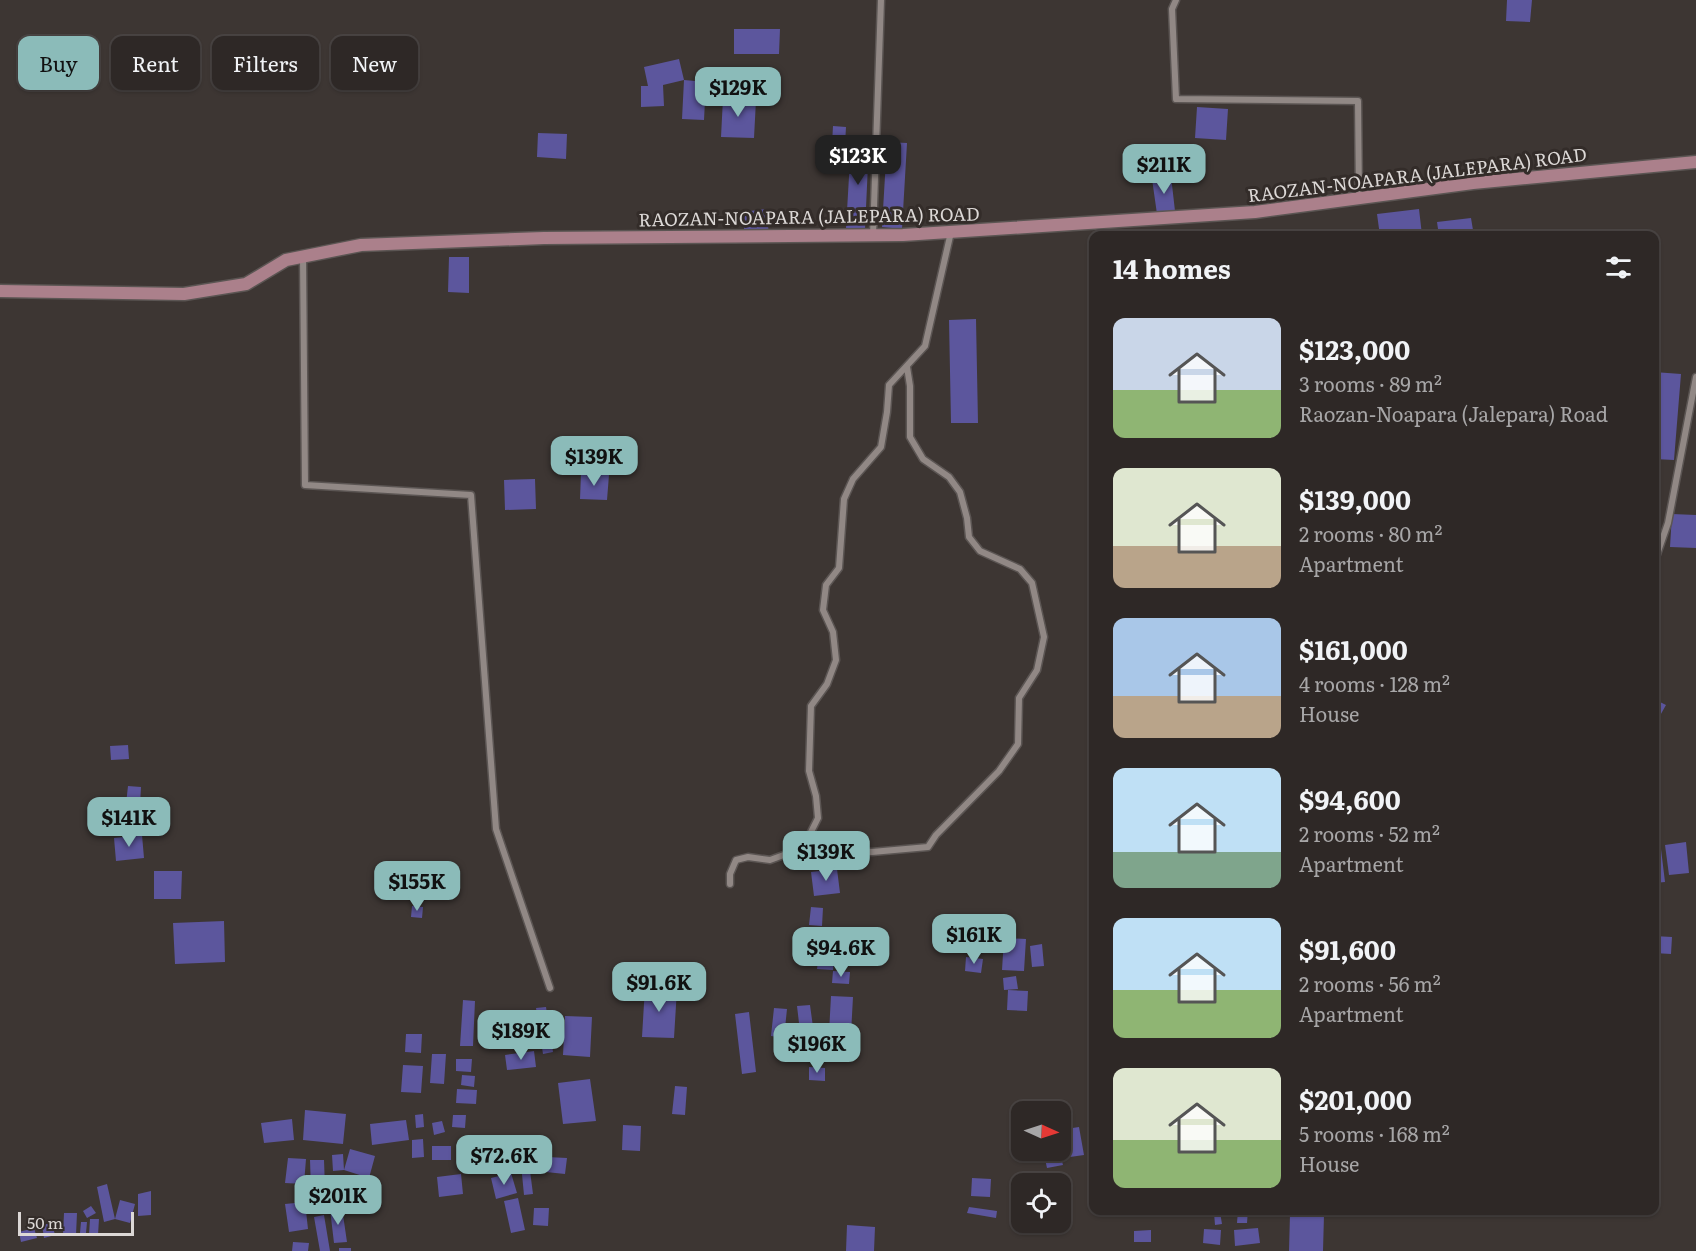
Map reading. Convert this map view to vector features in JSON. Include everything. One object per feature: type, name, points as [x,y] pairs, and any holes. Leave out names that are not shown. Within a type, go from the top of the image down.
[{"type":"main road","name":"RAOZAN-NOAPARA (JALEPARA) ROAD","points":[[0,291],[184,294],[246,284],[286,260],[361,245],[498,240],[873,236],[951,232],[1256,212],[1473,183],[1696,162]]},
{"type":"street","points":[[873,236],[881,0]]},
{"type":"street","points":[[1176,0],[1172,9],[1176,99],[1358,100],[1359,198]]},
{"type":"street","points":[[803,848],[818,818],[816,796],[808,771],[811,706],[827,684],[836,660],[833,632],[823,610],[826,585],[839,568],[844,499],[853,479],[881,447],[889,385],[925,346],[951,232]]},
{"type":"street","points":[[303,257],[305,485],[471,495],[496,829],[550,988]]},
{"type":"street","points":[[730,884],[730,874],[736,860],[748,857],[770,860],[803,848],[872,852],[928,848],[936,835],[999,771],[1018,744],[1019,699],[1037,670],[1044,637],[1032,583],[1020,569],[980,551],[969,537],[960,492],[949,477],[924,459],[910,437],[910,386],[907,367]]},
{"type":"street","points":[[1659,549],[1668,523],[1696,377]]},
{"type":"building","points":[[1507,0],[1532,0],[1530,22],[1506,21]]},
{"type":"building","points":[[734,29],[780,29],[779,54],[734,54]]},
{"type":"building","points":[[679,59],[684,80],[663,85],[664,106],[641,107],[641,86],[648,86],[644,67]]},
{"type":"building","points":[[684,80],[706,82],[704,120],[682,119]]},
{"type":"building","points":[[723,98],[756,100],[754,138],[721,137]]},
{"type":"building","points":[[1197,107],[1228,109],[1226,140],[1195,138]]},
{"type":"building","points":[[833,126],[846,127],[845,145],[832,144]]},
{"type":"building","points":[[538,133],[567,134],[566,159],[537,157]]},
{"type":"building","points":[[851,142],[869,143],[865,229],[846,228]]},
{"type":"building","points":[[887,142],[907,143],[902,229],[882,227]]},
{"type":"building","points":[[1171,176],[1175,211],[1157,214],[1152,179]]},
{"type":"building","points":[[766,209],[769,234],[745,237],[742,212]]},
{"type":"building","points":[[1419,209],[1422,231],[1379,231],[1377,214]]},
{"type":"building","points":[[1471,218],[1473,231],[1438,231],[1437,222]]},
{"type":"building","points":[[449,257],[469,257],[469,293],[448,292]]},
{"type":"building","points":[[976,319],[978,423],[951,423],[949,320]]},
{"type":"building","points":[[1659,372],[1681,374],[1674,460],[1659,459]]},
{"type":"building","points":[[581,473],[609,475],[607,500],[580,499]]},
{"type":"building","points":[[535,479],[536,509],[505,510],[504,480]]},
{"type":"building","points":[[1672,514],[1696,515],[1696,548],[1670,547]]},
{"type":"building","points":[[1659,702],[1666,705],[1659,717]]},
{"type":"building","points":[[128,745],[129,759],[111,760],[110,746]]},
{"type":"building","points":[[128,786],[141,787],[140,805],[126,804]]},
{"type":"building","points":[[124,809],[144,811],[143,827],[123,825]]},
{"type":"building","points":[[142,835],[144,858],[116,861],[114,838]]},
{"type":"building","points":[[1686,842],[1689,873],[1669,875],[1665,845]]},
{"type":"building","points":[[1659,849],[1661,849],[1665,882],[1659,883]]},
{"type":"building","points":[[837,869],[840,893],[814,896],[811,872]]},
{"type":"building","points":[[154,871],[182,871],[181,899],[154,899]]},
{"type":"building","points":[[412,906],[423,907],[422,918],[411,917]]},
{"type":"building","points":[[811,907],[823,908],[822,926],[809,925]]},
{"type":"building","points":[[967,918],[989,919],[988,945],[965,944]]},
{"type":"building","points":[[224,921],[225,962],[175,964],[173,923]]},
{"type":"building","points":[[1659,936],[1672,937],[1671,954],[1659,953]]},
{"type":"building","points":[[1004,938],[1026,939],[1024,971],[1002,970]]},
{"type":"building","points":[[1042,944],[1044,966],[1032,967],[1030,946]]},
{"type":"building","points":[[819,954],[835,955],[833,970],[817,969]]},
{"type":"building","points":[[966,957],[983,959],[981,973],[965,971]]},
{"type":"building","points":[[833,971],[850,972],[849,984],[832,983]]},
{"type":"building","points":[[1016,976],[1018,989],[1004,990],[1003,978]]},
{"type":"building","points":[[645,987],[677,989],[674,1038],[642,1037]]},
{"type":"building","points":[[1008,990],[1028,991],[1027,1011],[1007,1010]]},
{"type":"building","points":[[831,996],[853,997],[850,1052],[828,1051]]},
{"type":"building","points":[[463,1000],[475,1001],[473,1046],[460,1046]]},
{"type":"building","points":[[810,1005],[813,1027],[801,1029],[799,1048],[788,1047],[790,1023],[799,1023],[797,1006]]},
{"type":"building","points":[[546,1007],[553,1052],[543,1054],[536,1008]]},
{"type":"building","points":[[774,1008],[787,1009],[784,1038],[771,1036]]},
{"type":"building","points":[[749,1012],[756,1072],[742,1074],[735,1014]]},
{"type":"building","points":[[565,1016],[592,1017],[590,1057],[563,1055]]},
{"type":"building","points":[[406,1034],[422,1034],[421,1053],[405,1052]]},
{"type":"building","points":[[534,1051],[536,1067],[507,1070],[505,1055]]},
{"type":"building","points":[[432,1054],[446,1054],[444,1084],[430,1083]]},
{"type":"building","points":[[456,1059],[472,1059],[471,1072],[456,1071]]},
{"type":"building","points":[[403,1065],[423,1066],[421,1093],[401,1092]]},
{"type":"building","points":[[809,1067],[825,1068],[825,1081],[809,1080]]},
{"type":"building","points":[[462,1075],[475,1076],[474,1087],[461,1085]]},
{"type":"building","points":[[590,1079],[596,1121],[563,1124],[558,1083]]},
{"type":"building","points":[[675,1086],[687,1087],[685,1115],[672,1114]]},
{"type":"building","points":[[457,1089],[477,1090],[476,1104],[456,1103]]},
{"type":"building","points":[[305,1110],[346,1114],[343,1144],[303,1140]]},
{"type":"building","points":[[423,1114],[424,1127],[416,1128],[415,1115]]},
{"type":"building","points":[[453,1115],[466,1115],[465,1128],[452,1127]]},
{"type":"building","points":[[292,1119],[294,1140],[264,1143],[261,1123]]},
{"type":"building","points":[[406,1120],[409,1140],[372,1145],[370,1124]]},
{"type":"building","points":[[442,1121],[445,1132],[434,1135],[432,1123]]},
{"type":"building","points":[[623,1125],[641,1126],[640,1151],[622,1150]]},
{"type":"building","points":[[1079,1127],[1084,1155],[1071,1157],[1071,1128]]},
{"type":"building","points":[[423,1139],[424,1157],[412,1158],[412,1140]]},
{"type":"building","points":[[432,1146],[451,1146],[451,1160],[432,1160]]},
{"type":"building","points":[[350,1149],[375,1156],[369,1178],[344,1170]]},
{"type":"building","points":[[343,1154],[344,1170],[333,1171],[332,1155]]},
{"type":"building","points":[[547,1157],[567,1158],[565,1174],[546,1172]]},
{"type":"building","points":[[288,1158],[306,1159],[304,1184],[285,1183]]},
{"type":"building","points":[[310,1160],[324,1160],[325,1188],[311,1189]]},
{"type":"building","points":[[1045,1161],[1062,1161],[1063,1165],[1047,1168]]},
{"type":"building","points":[[529,1163],[533,1194],[524,1195],[521,1164]]},
{"type":"building","points":[[511,1173],[517,1193],[496,1199],[491,1178]]},
{"type":"building","points":[[461,1174],[463,1194],[439,1197],[437,1177]]},
{"type":"building","points":[[972,1178],[991,1179],[990,1197],[971,1196]]},
{"type":"building","points":[[107,1184],[115,1219],[104,1222],[97,1187]]},
{"type":"building","points":[[151,1191],[151,1215],[138,1216],[138,1194]]},
{"type":"building","points":[[518,1198],[525,1230],[511,1233],[504,1201]]},
{"type":"building","points":[[120,1200],[135,1204],[130,1223],[115,1219]]},
{"type":"building","points":[[305,1202],[308,1229],[289,1232],[285,1204]]},
{"type":"building","points":[[91,1206],[96,1213],[87,1218],[83,1211]]},
{"type":"building","points":[[969,1207],[997,1211],[996,1218],[967,1213]]},
{"type":"building","points":[[342,1208],[347,1242],[334,1243],[330,1209]]},
{"type":"building","points":[[534,1208],[549,1208],[548,1226],[533,1225]]},
{"type":"building","points":[[64,1213],[77,1213],[76,1235],[63,1235]]},
{"type":"building","points":[[324,1215],[330,1251],[320,1251],[314,1217]]},
{"type":"building","points":[[1214,1215],[1220,1215],[1222,1224],[1215,1225]]},
{"type":"building","points":[[1238,1215],[1248,1215],[1247,1223],[1237,1223]]},
{"type":"building","points":[[1290,1215],[1324,1215],[1323,1251],[1289,1251]]},
{"type":"building","points":[[90,1219],[99,1219],[98,1235],[89,1235]]},
{"type":"building","points":[[81,1222],[87,1222],[86,1233],[80,1233]]},
{"type":"building","points":[[52,1223],[55,1235],[44,1238],[42,1225]]},
{"type":"building","points":[[847,1225],[875,1227],[874,1251],[846,1251]]},
{"type":"building","points":[[34,1228],[37,1238],[21,1242],[19,1232]]},
{"type":"building","points":[[1258,1228],[1260,1243],[1235,1246],[1234,1230]]},
{"type":"building","points":[[1204,1229],[1221,1230],[1220,1245],[1203,1243]]},
{"type":"building","points":[[1151,1230],[1151,1242],[1134,1242],[1134,1231]]},
{"type":"building","points":[[293,1242],[309,1243],[308,1251],[292,1251]]},
{"type":"building","points":[[339,1248],[351,1248],[351,1251],[339,1251]]}]
